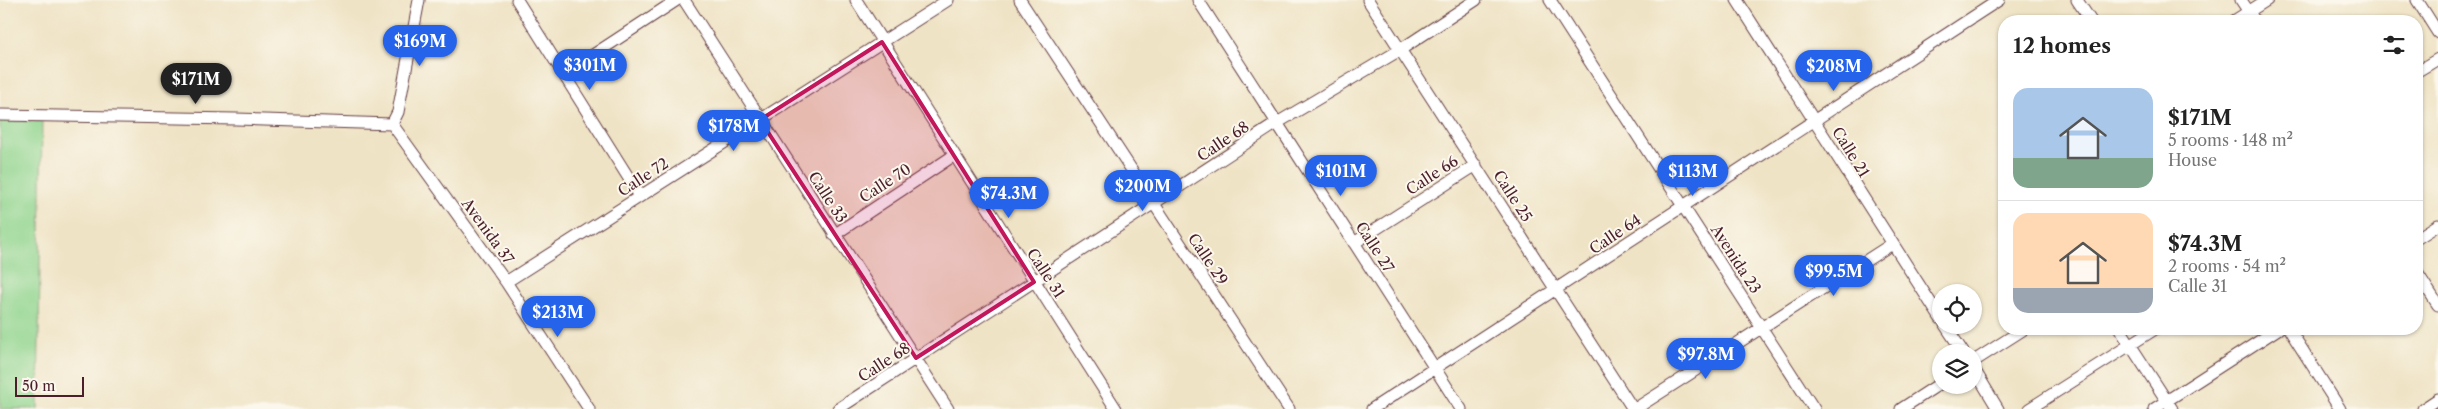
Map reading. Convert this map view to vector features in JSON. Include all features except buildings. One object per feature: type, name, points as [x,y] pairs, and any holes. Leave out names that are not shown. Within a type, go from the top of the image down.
[{"type":"street","points":[[0,115],[392,124],[398,112],[419,0]]},
{"type":"street","points":[[518,0],[640,196]]},
{"type":"street","points":[[564,74],[678,0]]},
{"type":"street","name":"Calle 33","points":[[684,0],[948,409]]},
{"type":"street","name":"Calle 31","points":[[856,0],[953,156],[1116,409]]},
{"type":"street","name":"Calle 72","points":[[506,282],[948,0]]},
{"type":"street","name":"Calle 29","points":[[1020,0],[1289,409]]},
{"type":"street","name":"Calle 27","points":[[1198,0],[1461,409]]},
{"type":"street","name":"Calle 25","points":[[1368,0],[1634,409]]},
{"type":"street","name":"Calle 68","points":[[838,409],[1154,205],[1277,123],[1400,50],[1476,0]]},
{"type":"street","name":"Avenida 23","points":[[1550,0],[1814,409]]},
{"type":"street","name":"Calle 21","points":[[1737,0],[1932,305]]},
{"type":"street","name":"Calle 64","points":[[1372,409],[2000,0]]},
{"type":"street","points":[[2077,0],[2086,15]]},
{"type":"street","points":[[2241,0],[2251,15]]},
{"type":"street","points":[[2254,15],[2267,0]]},
{"type":"street","points":[[2416,0],[2438,33]]},
{"type":"street","points":[[2423,68],[2438,59]]},
{"type":"street","name":"Avenida 37","points":[[392,124],[506,282],[589,409]]},
{"type":"street","name":"Calle 70","points":[[834,234],[953,156]]},
{"type":"street","name":"Calle 66","points":[[1354,243],[1476,165]]},
{"type":"street","points":[[2423,235],[2438,225]]},
{"type":"street","points":[[1634,409],[1892,244]]},
{"type":"street","points":[[2423,282],[2438,305]]},
{"type":"street","points":[[1982,356],[2015,335]]},
{"type":"street","points":[[2124,335],[2170,405]]},
{"type":"street","points":[[2029,409],[2145,335]]},
{"type":"street","points":[[2154,409],[2170,405],[2269,335]]},
{"type":"street","points":[[2293,335],[2340,409]]},
{"type":"street","points":[[1982,382],[1998,409]]},
{"type":"street","points":[[1901,409],[1932,389]]},
{"type":"street","points":[[2423,409],[2438,399]]},
{"type":"highlighted area","points":[[882,42],[1034,282],[916,358],[760,120]]},
{"type":"green space","points":[[0,121],[42,121],[38,409],[0,409]]}]
